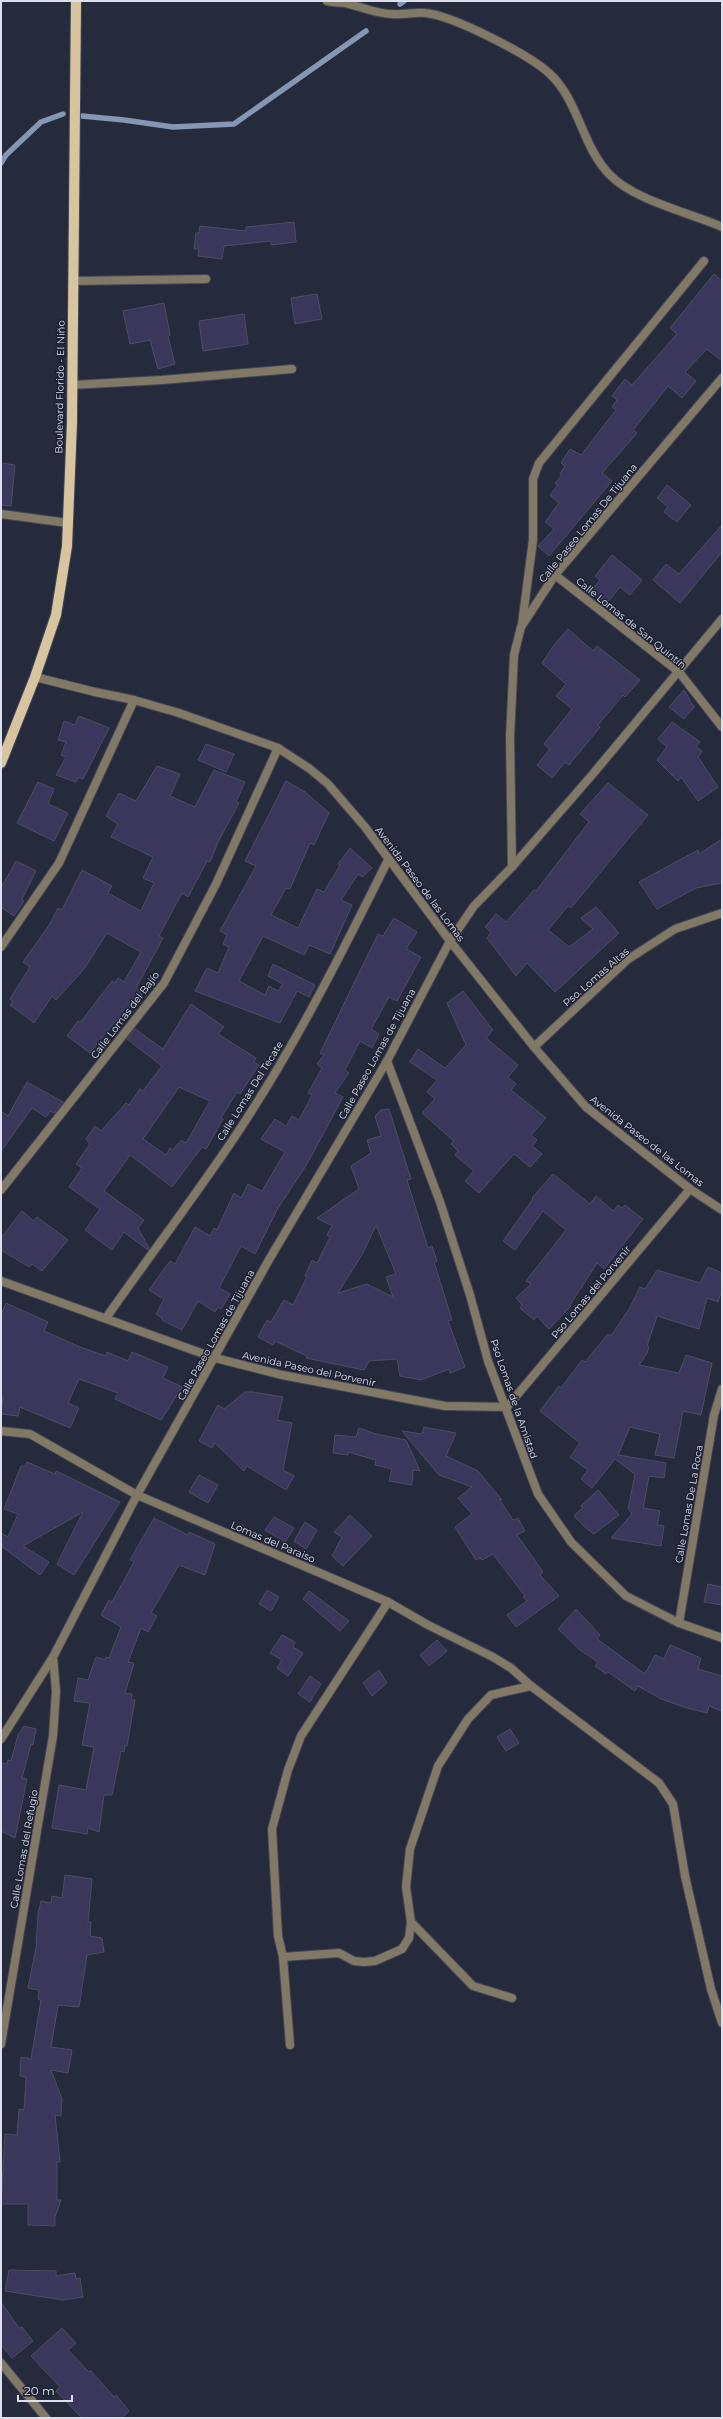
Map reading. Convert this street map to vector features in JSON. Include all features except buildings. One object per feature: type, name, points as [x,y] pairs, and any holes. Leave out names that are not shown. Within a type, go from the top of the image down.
[{"type":"main road","name":"Boulevard Florido - El Niño","points":[[1,763],[35,677],[56,615],[67,546],[72,385],[76,1]]},
{"type":"street","points":[[327,1],[344,2],[390,14],[425,12],[442,16],[462,23],[520,54],[550,74],[565,93],[600,162],[623,186],[722,227]]},
{"type":"street","points":[[521,627],[532,540],[533,479],[539,463],[704,261]]},
{"type":"street","points":[[73,281],[206,279]]},
{"type":"street","points":[[72,385],[162,380],[292,369]]},
{"type":"street","name":"Calle Paseo Lomas De Tijuana","points":[[512,867],[510,737],[514,655],[521,627],[555,575],[722,378]]},
{"type":"street","points":[[1,514],[68,523]]},
{"type":"street","name":"Calle Lomas de San Quintín","points":[[555,575],[679,672],[722,727]]},
{"type":"street","points":[[450,941],[474,906],[512,867],[722,620]]},
{"type":"street","name":"Avenida Paseo de las Lomas","points":[[35,677],[134,700],[179,713],[278,748],[310,769],[328,784],[365,827],[388,860],[450,941],[534,1047],[586,1107],[690,1189],[722,1210]]},
{"type":"street","points":[[1,947],[59,863],[134,700]]},
{"type":"street","name":"Calle Lomas del Bajío","points":[[1,1190],[164,983],[216,884],[278,748]]},
{"type":"street","name":"Calle Lomas Del Tecate","points":[[106,1318],[235,1138],[289,1048],[346,944],[388,860]]},
{"type":"street","name":"Pso. Lomas Altas","points":[[534,1047],[627,960],[675,929],[722,913]]},
{"type":"street","name":"Calle Paseo Lomas de Tijuana","points":[[1,1740],[53,1657],[137,1495],[216,1358],[270,1258],[387,1061],[450,941]]},
{"type":"street","name":"Pso Lomas de la Amistad","points":[[387,1061],[440,1202],[470,1294],[488,1362],[507,1407],[515,1438],[538,1494],[571,1542],[626,1596],[679,1623],[722,1638]]},
{"type":"street","name":"Pso Lomas del Porvenir","points":[[507,1407],[690,1189]]},
{"type":"street","name":"Avenida Paseo del Porvenir","points":[[1,1280],[216,1358],[282,1375],[445,1406],[507,1407]]},
{"type":"street","name":"Calle Lomas De La Roca","points":[[679,1623],[714,1415],[722,1390]]},
{"type":"street","name":"Lomas del Paraiso","points":[[1,1431],[30,1434],[137,1495],[388,1602],[428,1626],[493,1657],[511,1668],[531,1686],[659,1783],[673,1804],[685,1876],[711,1989],[722,2023]]},
{"type":"street","points":[[290,2045],[283,1957],[278,1936],[272,1829],[288,1770],[300,1736],[388,1602]]},
{"type":"street","name":"Calle Lomas del Refugio","points":[[1,2044],[54,1730],[56,1691],[53,1657]]},
{"type":"street","points":[[283,1957],[339,1954],[354,1960],[375,1961],[402,1948],[410,1938],[411,1922],[406,1886],[410,1849],[438,1766],[468,1719],[491,1695],[531,1686]]},
{"type":"street","points":[[411,1922],[473,1986],[512,1998]]},
{"type":"street","points":[[1,2363],[46,2418]]},
{"type":"waterway","points":[[400,4],[404,1]]},
{"type":"waterway","points":[[82,116],[173,127],[234,124],[366,31]]},
{"type":"waterway","points":[[1,163],[6,155],[41,122],[63,114]]}]
